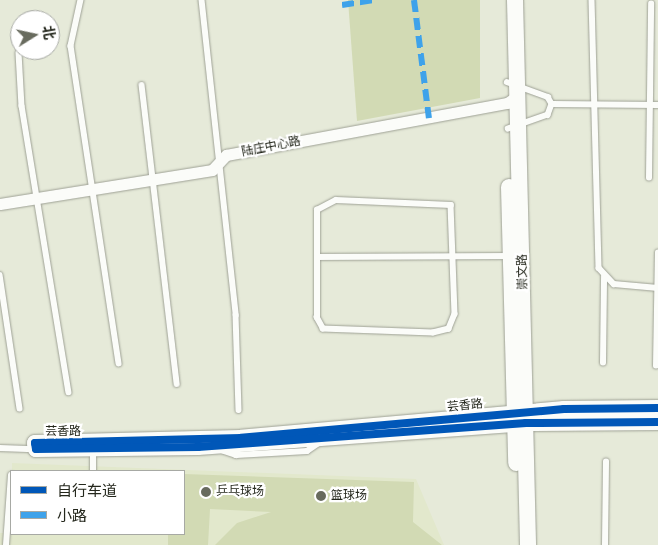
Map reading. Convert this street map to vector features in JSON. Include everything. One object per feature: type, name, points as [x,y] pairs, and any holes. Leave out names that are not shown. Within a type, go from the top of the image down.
[{"type":"street","name":"崇文路","points":[[506,0],[517,256],[520,418],[519,545]]},
{"type":"street","name":"崇文路","points":[[511,92],[515,0]]},
{"type":"street","name":"陆庄中心路","points":[[0,204],[212,170],[226,155],[511,92]]},
{"type":"street","name":"芸香路","points":[[93,446],[241,438],[658,408]]},
{"type":"street","name":"崇文路","points":[[520,418],[528,545]]},
{"type":"street","name":"芸香路","points":[[36,449],[35,443],[93,446],[210,446],[329,438],[520,418],[658,422]]},
{"type":"lane","points":[[81,0],[71,46],[119,363]]},
{"type":"lane","points":[[202,0],[236,315],[239,410]]},
{"type":"lane","points":[[592,0],[596,105],[597,256],[604,278],[603,363]]},
{"type":"lane","points":[[650,178],[652,4]]},
{"type":"lane","points":[[21,60],[36,198],[69,392]]},
{"type":"lane","points":[[142,85],[156,179],[177,384]]},
{"type":"lane","points":[[511,92],[548,97],[552,104],[548,115],[512,128]]},
{"type":"lane","points":[[552,104],[658,106]]},
{"type":"lane","points":[[336,200],[448,202],[454,215],[453,322],[449,329],[433,333],[322,329],[317,318],[317,258],[317,210],[336,200]]},
{"type":"lane","points":[[656,366],[658,253]]},
{"type":"lane","points":[[317,258],[517,256]]},
{"type":"lane","points":[[0,275],[20,409]]},
{"type":"lane","points":[[604,278],[627,288],[658,288]]},
{"type":"lane","points":[[92,470],[93,446]]},
{"type":"lane","points":[[0,448],[36,449]]},
{"type":"lane","points":[[605,545],[606,462]]},
{"type":"lane","points":[[6,545],[10,487]]},
{"type":"lane","points":[[0,528],[7,522]]},
{"type":"shaded area","points":[[348,0],[480,0],[480,98],[357,121]]},
{"type":"shaded area","points":[[12,463],[416,479],[444,545],[0,545],[0,533],[10,533],[10,535],[185,535],[185,470],[12,470]]},
{"type":"shaded area","points":[[185,474],[414,482],[413,522],[442,545],[215,545],[237,523],[271,512],[210,509],[208,545],[168,545],[168,535],[185,535]]},
{"type":"marked path","points":[[342,5],[374,0]]},
{"type":"marked path","points":[[414,0],[429,118]]},
{"type":"cycle path","points":[[658,408],[564,409],[241,438],[35,443],[36,449],[198,447],[526,423],[658,422]]},
{"type":"place","name":"乒乓球场","points":[[206,492]]},
{"type":"place","name":"篮球场","points":[[321,496]]}]
